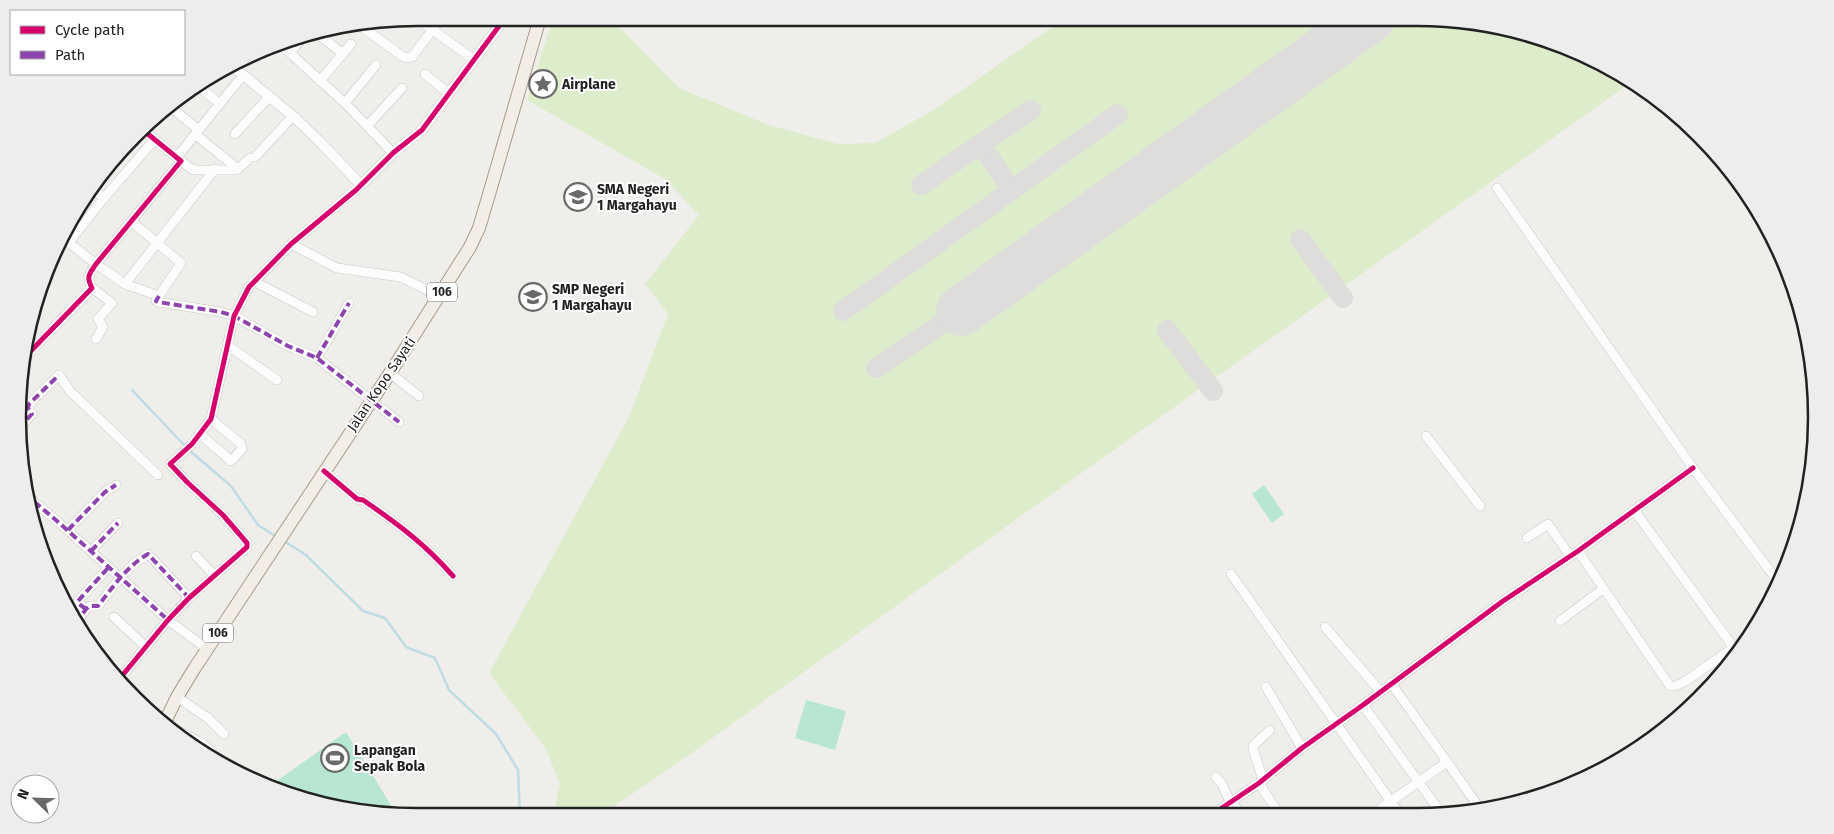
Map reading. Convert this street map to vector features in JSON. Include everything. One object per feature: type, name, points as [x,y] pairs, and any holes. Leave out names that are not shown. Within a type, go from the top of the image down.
[{"type":"main road","name":"Jalan Kopo Sayati","points":[[167,718],[177,697],[207,649],[370,400],[390,374],[464,258],[479,228],[538,26]]},
{"type":"street","points":[[122,674],[189,598],[246,549],[247,546],[223,515],[170,464],[192,444],[211,419],[234,316],[253,281],[291,244],[361,185],[393,153],[422,130],[499,26]]},
{"type":"street","points":[[366,30],[402,56],[408,58],[412,57],[434,27],[474,57]]},
{"type":"street","points":[[323,38],[342,53]]},
{"type":"street","points":[[320,81],[351,44]]},
{"type":"street","points":[[290,53],[296,46]]},
{"type":"street","points":[[285,49],[345,103],[393,153]]},
{"type":"street","points":[[345,103],[376,65]]},
{"type":"street","points":[[238,70],[293,116],[361,185]]},
{"type":"street","points":[[425,74],[448,94]]},
{"type":"street","points":[[96,339],[103,327],[98,319],[112,303],[92,288],[88,276],[132,222],[243,75]]},
{"type":"street","points":[[368,126],[402,88]]},
{"type":"street","points":[[203,90],[220,104]]},
{"type":"street","points":[[236,134],[269,96]]},
{"type":"street","points":[[174,111],[238,169]]},
{"type":"street","points":[[192,170],[238,169],[253,158],[293,116]]},
{"type":"street","points":[[148,134],[205,182]]},
{"type":"street","points":[[74,231],[154,140]]},
{"type":"street","points":[[124,284],[215,169]]},
{"type":"street","points":[[1497,188],[1693,468],[1774,576]]},
{"type":"street","points":[[97,193],[104,198]]},
{"type":"street","points":[[132,222],[182,263],[158,298]]},
{"type":"street","points":[[68,242],[124,284],[158,298],[158,302],[221,312],[234,316],[288,346],[318,358],[399,422]]},
{"type":"street","points":[[291,244],[337,268],[400,277],[440,296]]},
{"type":"street","points":[[253,281],[313,312]]},
{"type":"street","points":[[33,349],[92,288]]},
{"type":"street","points":[[318,358],[349,303]]},
{"type":"street","points":[[227,346],[277,380]]},
{"type":"street","points":[[390,374],[419,396]]},
{"type":"street","points":[[26,420],[32,414],[28,408],[29,404],[59,375],[70,391],[158,476]]},
{"type":"street","points":[[200,434],[231,461],[242,449],[241,444],[211,419]]},
{"type":"street","points":[[1426,436],[1480,506]]},
{"type":"street","points":[[1222,808],[1261,782],[1302,748],[1336,725],[1503,600],[1574,553],[1693,468]]},
{"type":"street","points":[[324,471],[357,499],[363,500],[406,529],[434,554],[453,576]]},
{"type":"street","points":[[68,530],[105,492],[116,485]]},
{"type":"street","points":[[37,504],[168,620],[207,649]]},
{"type":"street","points":[[1634,510],[1732,648]]},
{"type":"street","points":[[91,551],[118,523]]},
{"type":"street","points":[[1527,538],[1550,525],[1603,588],[1670,686],[1684,682],[1724,658]]},
{"type":"street","points":[[81,616],[90,606],[98,606],[107,592],[120,578],[148,554],[189,598]]},
{"type":"street","points":[[196,556],[215,576]]},
{"type":"street","points":[[86,610],[78,604],[78,601],[108,568]]},
{"type":"street","points":[[1231,574],[1395,808]]},
{"type":"street","points":[[1560,621],[1603,588]]},
{"type":"street","points":[[114,617],[146,647]]},
{"type":"street","points":[[1325,626],[1380,692]]},
{"type":"street","points":[[1391,683],[1477,803]]},
{"type":"street","points":[[1266,687],[1302,748]]},
{"type":"street","points":[[177,697],[208,718],[224,734]]},
{"type":"street","points":[[1363,705],[1437,807]]},
{"type":"street","points":[[1270,730],[1254,744],[1253,749],[1261,782],[1276,808]]},
{"type":"street","points":[[1381,808],[1447,762]]},
{"type":"street","points":[[1216,777],[1222,784],[1230,802],[1236,808]]},
{"type":"green space","points":[[551,26],[618,26],[679,88],[769,125],[838,144],[875,143],[935,109],[1054,26],[1443,27],[1493,34],[1543,47],[1590,67],[1625,87],[1014,521],[686,757],[612,808],[555,808],[560,784],[546,749],[489,673],[629,417],[668,314],[645,284],[699,215],[665,179],[527,100]]},
{"type":"green space","points":[[1264,485],[1284,514],[1272,523],[1252,494]]},
{"type":"green space","points":[[806,700],[846,711],[835,750],[795,738]]},
{"type":"green space","name":"Lapangan Sepak Bola","points":[[346,732],[392,807],[341,800],[276,781]]},
{"type":"waterway","points":[[132,390],[186,447]]},
{"type":"waterway","points":[[190,451],[231,486],[258,525],[277,537]]},
{"type":"waterway","points":[[284,541],[306,555],[363,611],[385,618],[406,647],[435,658],[449,690],[496,734],[518,770],[520,808]]},
{"type":"taxiway","points":[[921,185],[1031,110]]},
{"type":"taxiway","points":[[843,311],[1118,114]]},
{"type":"taxiway","points":[[981,145],[1012,191]]},
{"type":"taxiway","points":[[1300,239],[1343,298]]},
{"type":"taxiway","points":[[876,368],[961,311]]},
{"type":"taxiway","points":[[1167,330],[1213,391]]},
{"type":"runway","points":[[961,311],[1359,26]]},
{"type":"marked path","points":[[159,296],[156,301],[158,302],[221,312],[234,316],[288,346],[317,358],[399,422]]},
{"type":"marked path","points":[[317,358],[349,303]]},
{"type":"marked path","points":[[26,420],[32,414],[28,408],[29,404],[59,375]]},
{"type":"marked path","points":[[68,530],[105,492],[116,485]]},
{"type":"marked path","points":[[37,504],[168,620]]},
{"type":"marked path","points":[[91,551],[118,523]]},
{"type":"marked path","points":[[81,616],[90,606],[98,606],[127,571],[148,554],[189,598]]},
{"type":"marked path","points":[[86,609],[78,601],[108,568]]},
{"type":"cycle path","points":[[123,675],[168,620],[189,598],[247,547],[247,543],[223,515],[170,464],[192,444],[211,419],[234,316],[249,287],[291,244],[356,190],[393,153],[422,130],[499,26]]},
{"type":"cycle path","points":[[33,349],[92,288],[89,276],[96,264],[181,161],[148,134]]},
{"type":"cycle path","points":[[1222,808],[1259,783],[1302,748],[1503,601],[1578,551],[1693,468]]},
{"type":"cycle path","points":[[324,471],[357,499],[363,500],[411,535],[453,576]]},
{"type":"place","name":"Airplane","points":[[543,84]]},
{"type":"place","name":"SMA Negeri 1 Margahayu","points":[[578,197]]},
{"type":"place","name":"SMP Negeri 1 Margahayu","points":[[533,297]]},
{"type":"place","name":"Lapangan Sepak Bola","points":[[335,758]]}]
